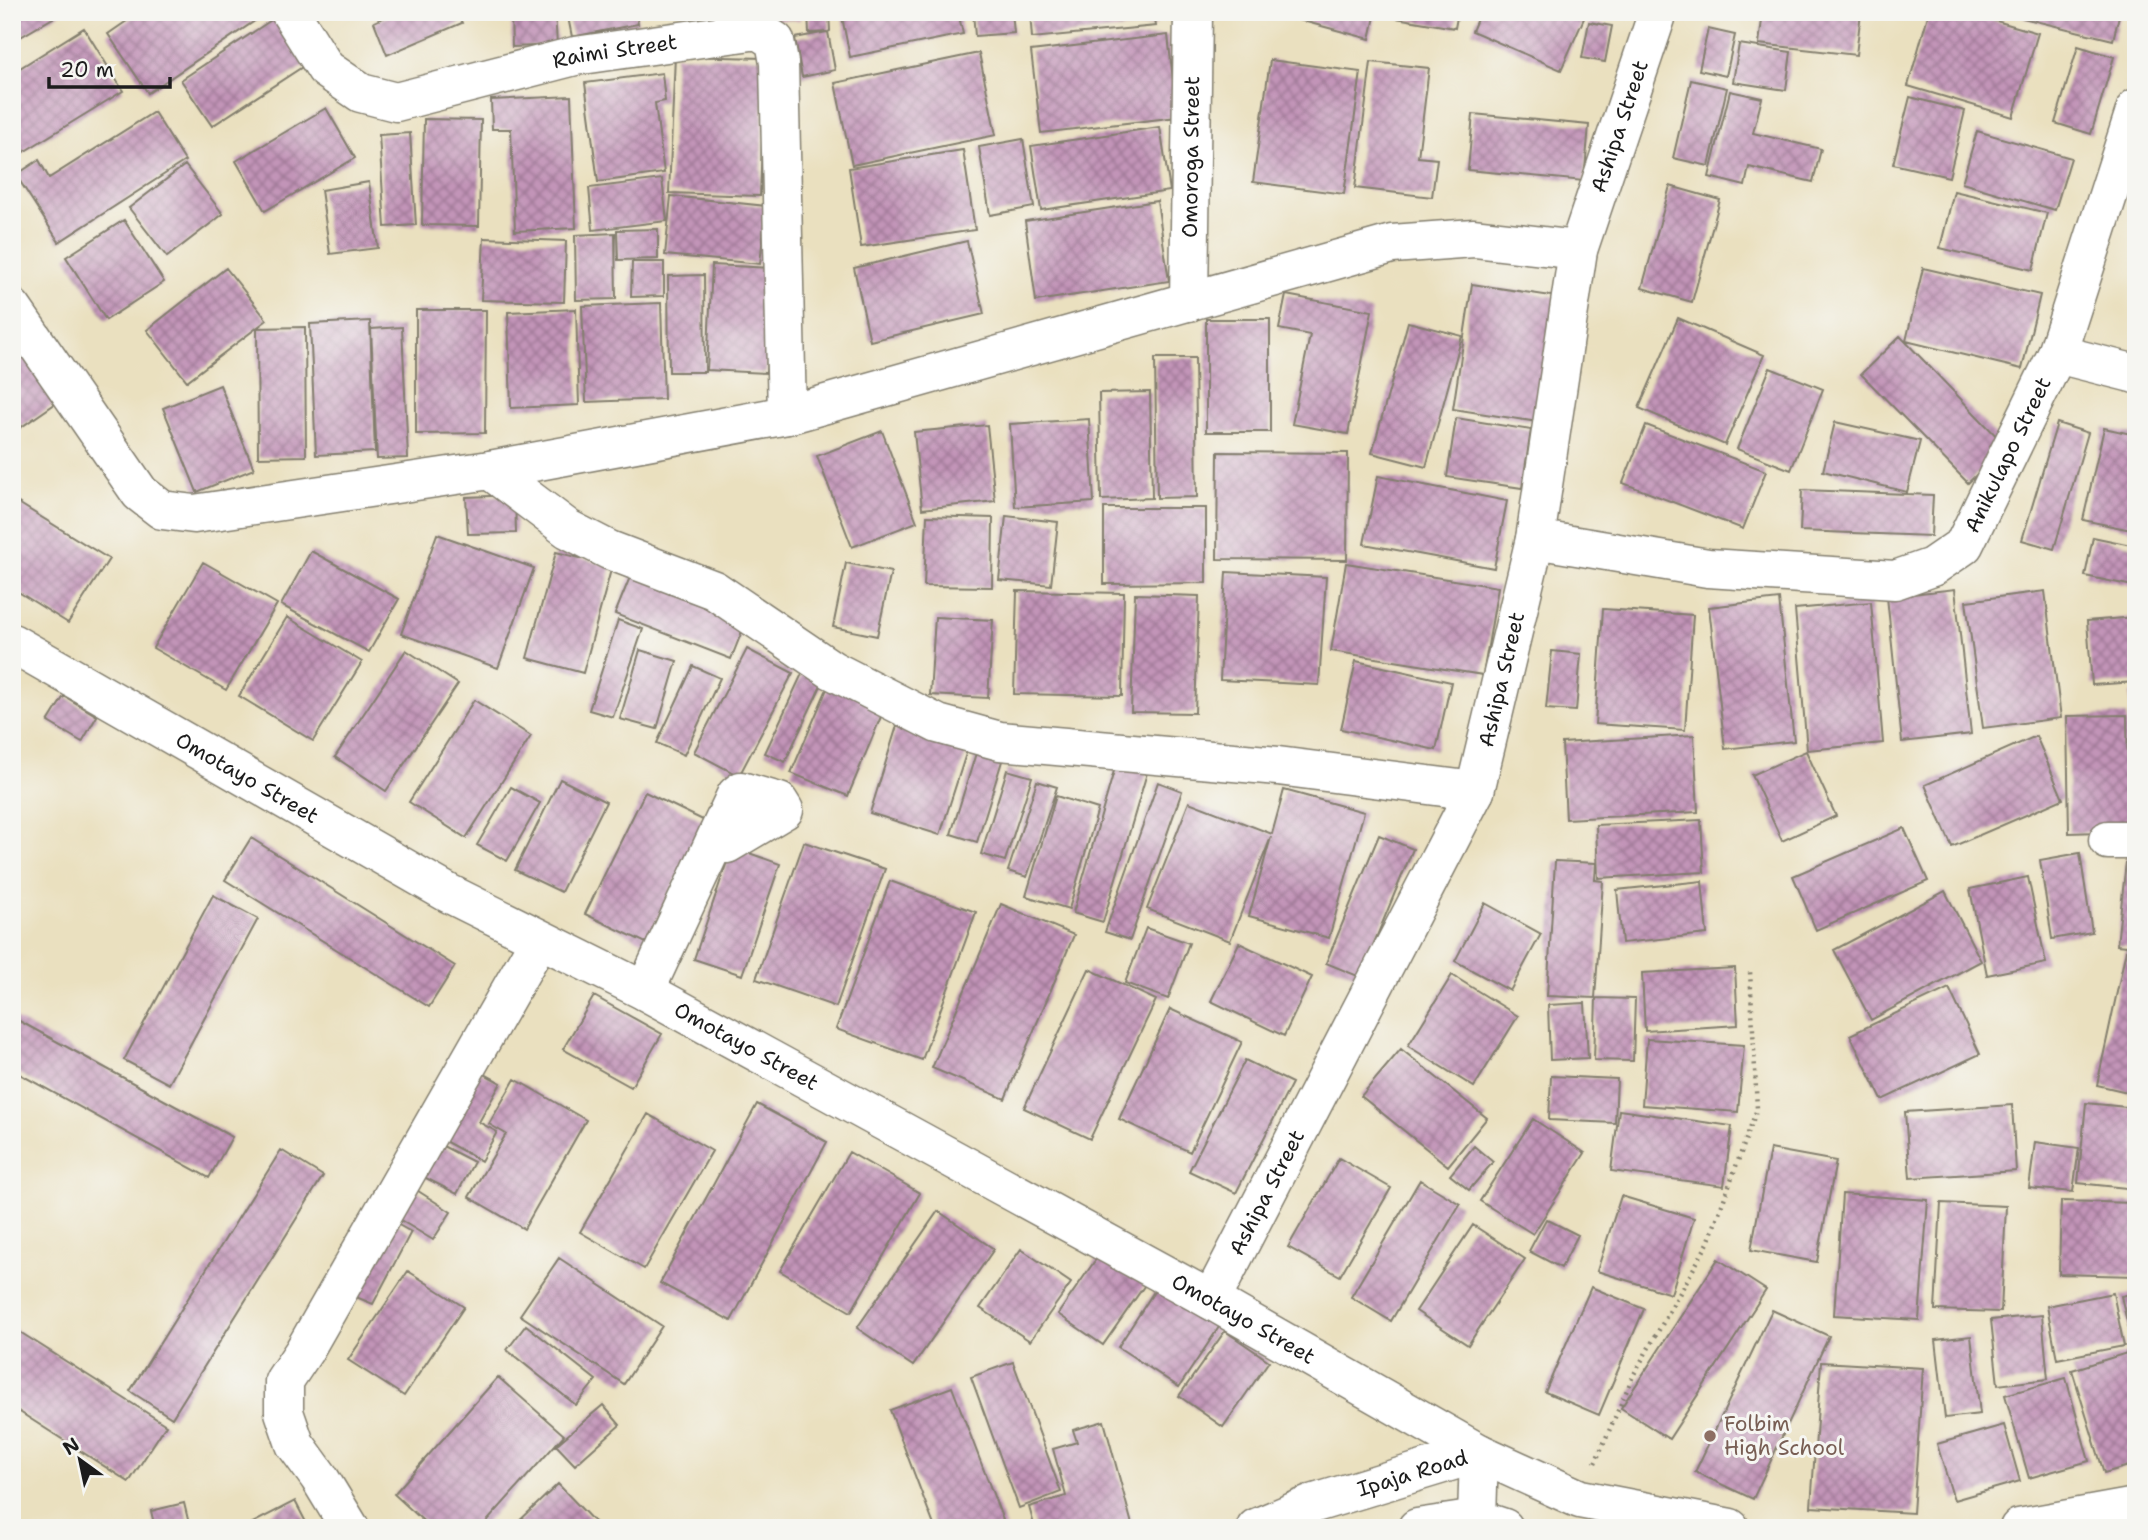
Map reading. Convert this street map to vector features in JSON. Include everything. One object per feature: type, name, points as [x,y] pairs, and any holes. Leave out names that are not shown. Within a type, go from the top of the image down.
[{"type":"street","name":"Raimi Street","points":[[290,12],[326,69],[360,93],[396,102],[575,56],[758,30],[775,41],[779,63],[786,415]]},
{"type":"street","name":"Omoroga Street","points":[[1189,302],[1193,12]]},
{"type":"street","name":"Ashipa Street","points":[[1211,1300],[1475,790],[1535,539],[1578,250],[1658,12]]},
{"type":"street","name":"Anikulapo Street","points":[[1535,539],[1708,568],[1895,580],[1932,567],[1964,545],[2057,354],[2136,108]]},
{"type":"street","points":[[12,308],[140,493],[162,510],[194,514],[490,470],[786,415],[1392,244],[1474,238],[1578,250]]},
{"type":"street","points":[[2057,354],[2136,374]]},
{"type":"street","points":[[490,470],[568,529],[609,550],[714,590],[832,670],[939,724],[1000,741],[1278,766],[1475,790]]},
{"type":"street","name":"Omotayo Street","points":[[12,643],[448,893],[645,991],[1211,1300],[1479,1453]]},
{"type":"street","points":[[645,991],[736,794],[741,791],[779,802],[783,806],[784,810],[727,844]]},
{"type":"street","points":[[350,1528],[295,1444],[284,1412],[284,1381],[311,1339],[539,940]]},
{"type":"street","points":[[1417,1528],[1490,1523],[1479,1453]]},
{"type":"street","name":"Ipaja Road","points":[[1256,1528],[1315,1503],[1479,1453],[1580,1499],[1730,1528]]},
{"type":"street","points":[[2019,1528],[2136,1507]]},
{"type":"path","points":[[1580,1499],[1634,1374],[1708,1242],[1757,1109],[1750,971]]},
{"type":"building","points":[[12,12],[63,12],[12,42]]},
{"type":"building","points":[[140,12],[268,12],[148,93],[108,34]]},
{"type":"building","points":[[396,12],[457,12],[462,23],[387,55],[374,22]]},
{"type":"building","points":[[511,12],[555,12],[557,45],[512,47]]},
{"type":"building","points":[[567,12],[636,12],[638,24],[572,37]]},
{"type":"building","points":[[764,12],[800,12],[800,20],[764,20]]},
{"type":"building","points":[[808,12],[829,12],[828,32],[835,70],[802,77],[795,38],[827,32],[809,33]]},
{"type":"building","points":[[841,12],[958,12],[963,34],[850,57]]},
{"type":"building","points":[[973,12],[1012,12],[1014,33],[975,36]]},
{"type":"building","points":[[1030,12],[1154,12],[1156,26],[1032,38]]},
{"type":"building","points":[[1269,12],[1376,12],[1370,39]]},
{"type":"building","points":[[1391,12],[1458,12],[1455,28],[1390,17]]},
{"type":"building","points":[[1480,12],[1577,12],[1585,16],[1561,70],[1472,31]]},
{"type":"building","points":[[1763,12],[1861,12],[1856,55],[1759,44]]},
{"type":"building","points":[[1929,12],[1965,12],[2038,33],[2013,117],[1908,86]]},
{"type":"building","points":[[2025,12],[2120,12],[2113,40],[2023,18]]},
{"type":"building","points":[[282,13],[313,60],[212,126],[181,80]]},
{"type":"building","points":[[1589,22],[1612,26],[1605,62],[1582,58]]},
{"type":"building","points":[[84,28],[123,91],[12,159],[12,73]]},
{"type":"building","points":[[1708,29],[1735,35],[1726,76],[1699,70]]},
{"type":"building","points":[[1168,35],[1177,117],[1041,133],[1031,51]]},
{"type":"building","points":[[1739,44],[1791,52],[1786,90],[1733,82]]},
{"type":"building","points":[[2078,46],[2114,57],[2091,134],[2055,123]]},
{"type":"building","points":[[979,53],[996,135],[852,165],[835,83]]},
{"type":"building","points":[[675,56],[765,58],[760,196],[669,193]]},
{"type":"building","points":[[1270,60],[1361,72],[1344,194],[1253,182]]},
{"type":"building","points":[[1371,62],[1429,68],[1418,157],[1437,159],[1432,197],[1355,188]]},
{"type":"building","points":[[662,73],[665,101],[655,103],[664,173],[598,182],[585,83]]},
{"type":"building","points":[[1691,80],[1727,88],[1709,166],[1673,158]]},
{"type":"building","points":[[1730,91],[1762,98],[1753,133],[1821,149],[1813,182],[1749,167],[1745,186],[1709,177]]},
{"type":"building","points":[[571,96],[576,228],[515,231],[511,129],[492,129],[491,100]]},
{"type":"building","points":[[1910,97],[1965,111],[1949,177],[1893,164]]},
{"type":"building","points":[[326,108],[355,158],[265,211],[236,161]]},
{"type":"building","points":[[154,112],[185,161],[59,242],[16,175],[39,160],[49,178]]},
{"type":"building","points":[[1473,114],[1589,125],[1584,181],[1468,170]]},
{"type":"building","points":[[424,119],[481,120],[479,226],[422,225]]},
{"type":"building","points":[[1160,127],[1170,191],[1041,210],[1031,146]]},
{"type":"building","points":[[1977,131],[2071,158],[2055,210],[1962,183]]},
{"type":"building","points":[[410,133],[416,225],[385,227],[379,135]]},
{"type":"building","points":[[1023,139],[1034,207],[990,215],[979,147]]},
{"type":"building","points":[[963,150],[975,230],[861,247],[849,168]]},
{"type":"building","points":[[185,165],[223,214],[167,257],[129,208]]},
{"type":"building","points":[[662,179],[667,221],[593,230],[589,188]]},
{"type":"building","points":[[369,182],[378,248],[330,254],[321,190]]},
{"type":"building","points":[[1670,186],[1720,200],[1692,302],[1642,288]]},
{"type":"building","points":[[1954,191],[2047,213],[2033,270],[1940,248]]},
{"type":"building","points":[[671,196],[766,206],[760,264],[665,255]]},
{"type":"building","points":[[1157,201],[1169,281],[1036,301],[1025,221]]},
{"type":"building","points":[[124,220],[164,282],[106,320],[66,257]]},
{"type":"building","points":[[658,229],[658,259],[618,260],[617,230]]},
{"type":"building","points":[[615,233],[616,299],[576,300],[575,235]]},
{"type":"building","points":[[484,238],[566,241],[564,302],[481,300]]},
{"type":"building","points":[[967,241],[984,314],[870,341],[854,268]]},
{"type":"building","points":[[632,262],[664,262],[664,296],[631,297]]},
{"type":"building","points":[[712,265],[772,268],[766,373],[707,370]]},
{"type":"building","points":[[226,268],[267,320],[187,381],[147,330]]},
{"type":"building","points":[[1923,268],[2040,295],[2022,369],[1906,341]]},
{"type":"building","points":[[704,275],[705,372],[669,372],[668,276]]},
{"type":"building","points":[[1472,284],[1558,297],[1538,422],[1453,409]]},
{"type":"building","points":[[1286,295],[1372,311],[1348,434],[1292,424],[1310,335],[1279,329]]},
{"type":"building","points":[[661,303],[664,399],[586,402],[582,306]]},
{"type":"building","points":[[576,309],[579,405],[511,408],[508,312]]},
{"type":"building","points":[[416,310],[486,310],[485,433],[416,434]]},
{"type":"building","points":[[1678,318],[1764,355],[1725,445],[1639,408]]},
{"type":"building","points":[[1206,319],[1270,319],[1270,432],[1206,432]]},
{"type":"building","points":[[370,321],[375,452],[316,455],[310,324]]},
{"type":"building","points":[[1408,322],[1462,336],[1426,467],[1372,453]]},
{"type":"building","points":[[305,327],[306,456],[258,457],[257,328]]},
{"type":"building","points":[[402,327],[408,458],[377,459],[371,329]]},
{"type":"building","points":[[12,334],[59,401],[17,430],[12,423]]},
{"type":"building","points":[[1900,336],[2006,446],[1968,483],[1861,374]]},
{"type":"building","points":[[1155,358],[1195,358],[1197,497],[1157,498]]},
{"type":"building","points":[[1770,368],[1823,389],[1791,470],[1737,449]]},
{"type":"building","points":[[220,385],[254,469],[197,492],[163,408]]},
{"type":"building","points":[[1150,392],[1152,498],[1101,500],[1099,393]]},
{"type":"building","points":[[1456,418],[1531,430],[1522,488],[1447,477]]},
{"type":"building","points":[[1089,419],[1094,502],[1015,507],[1010,424]]},
{"type":"building","points":[[1835,422],[1920,441],[1907,492],[1823,471]]},
{"type":"building","points":[[2057,423],[2088,433],[2054,549],[2022,540]]},
{"type":"building","points":[[987,425],[995,501],[922,509],[914,432]]},
{"type":"building","points":[[1646,425],[1766,471],[1743,529],[1623,483]]},
{"type":"building","points":[[2104,428],[2136,435],[2136,531],[2083,520]]},
{"type":"building","points":[[882,431],[917,522],[852,547],[817,456]]},
{"type":"building","points":[[1218,452],[1348,453],[1347,560],[1217,559]]},
{"type":"building","points":[[1378,476],[1507,501],[1494,568],[1364,544]]},
{"type":"building","points":[[1802,490],[1933,495],[1931,536],[1800,531]]},
{"type":"building","points":[[515,495],[516,533],[468,534],[466,497]]},
{"type":"building","points":[[12,499],[109,559],[68,623],[12,588]]},
{"type":"building","points":[[1104,508],[1206,508],[1206,583],[1104,584]]},
{"type":"building","points":[[927,516],[993,518],[992,587],[924,586]]},
{"type":"building","points":[[1006,516],[1058,522],[1051,585],[999,580]]},
{"type":"building","points":[[437,534],[534,568],[498,668],[401,634]]},
{"type":"building","points":[[2093,537],[2136,546],[2133,586],[2085,576]]},
{"type":"building","points":[[311,551],[399,599],[369,652],[281,605]]},
{"type":"building","points":[[556,552],[612,566],[583,673],[527,658]]},
{"type":"building","points":[[203,562],[277,604],[226,690],[153,648]]},
{"type":"building","points":[[846,563],[891,572],[877,636],[833,627]]},
{"type":"building","points":[[1346,563],[1498,587],[1483,675],[1331,651]]},
{"type":"building","points":[[632,572],[748,616],[731,659],[615,614]]},
{"type":"building","points":[[1226,572],[1326,577],[1319,685],[1220,680]]},
{"type":"building","points":[[1955,589],[1971,734],[1902,742],[1887,597]]},
{"type":"building","points":[[1017,591],[1124,593],[1122,696],[1014,694]]},
{"type":"building","points":[[2045,591],[2061,718],[1983,728],[1966,601]]},
{"type":"building","points":[[1135,594],[1199,596],[1195,713],[1131,712]]},
{"type":"building","points":[[1779,599],[1794,741],[1725,749],[1709,607]]},
{"type":"building","points":[[1871,602],[1883,743],[1807,750],[1795,609]]},
{"type":"building","points":[[1603,609],[1693,615],[1685,730],[1595,724]]},
{"type":"building","points":[[287,617],[362,662],[313,741],[239,696]]},
{"type":"building","points":[[935,617],[993,620],[988,698],[930,695]]},
{"type":"building","points":[[2136,617],[2136,682],[2092,685],[2087,621]]},
{"type":"building","points":[[618,620],[643,629],[613,717],[589,710]]},
{"type":"building","points":[[747,649],[793,673],[739,776],[694,752]]},
{"type":"building","points":[[406,650],[458,684],[386,791],[335,757]]},
{"type":"building","points":[[640,650],[677,661],[657,729],[620,719]]},
{"type":"building","points":[[1552,651],[1581,654],[1576,711],[1546,709]]},
{"type":"building","points":[[1356,661],[1451,682],[1436,750],[1341,729]]},
{"type":"building","points":[[807,663],[827,673],[785,762],[765,753]]},
{"type":"building","points":[[693,666],[720,678],[684,755],[657,743]]},
{"type":"building","points":[[829,684],[885,707],[848,796],[791,773]]},
{"type":"building","points":[[2130,694],[2136,694],[2136,786],[2134,786]]},
{"type":"building","points":[[64,696],[97,716],[82,742],[48,722]]},
{"type":"building","points":[[474,700],[531,736],[466,838],[409,802]]},
{"type":"building","points":[[2127,715],[2129,831],[2069,833],[2067,716]]},
{"type":"building","points":[[900,716],[971,738],[940,835],[870,813]]},
{"type":"building","points":[[1694,735],[1698,812],[1566,819],[1562,743]]},
{"type":"building","points":[[2036,736],[2063,799],[1952,847],[1925,785]]},
{"type":"building","points":[[1806,751],[1836,816],[1782,841],[1752,775]]},
{"type":"building","points":[[976,753],[1002,761],[977,842],[951,834]]},
{"type":"building","points":[[1118,757],[1149,766],[1103,922],[1073,913]]},
{"type":"building","points":[[1007,770],[1032,777],[1005,861],[981,854]]},
{"type":"building","points":[[560,779],[606,802],[561,892],[515,870]]},
{"type":"building","points":[[1037,781],[1057,787],[1027,877],[1008,871]]},
{"type":"building","points":[[1158,782],[1182,791],[1130,940],[1105,932]]},
{"type":"building","points":[[511,787],[540,803],[507,861],[477,845]]},
{"type":"building","points":[[1284,790],[1364,812],[1329,938],[1249,916],[1271,837],[1230,941],[1147,909],[1189,802],[1272,834]]},
{"type":"building","points":[[645,792],[705,821],[646,943],[585,914]]},
{"type":"building","points":[[1056,796],[1098,809],[1069,909],[1026,896]]},
{"type":"building","points":[[1701,820],[1704,872],[1598,878],[1596,825]]},
{"type":"building","points":[[1904,828],[1928,881],[1816,930],[1793,876]]},
{"type":"building","points":[[1379,835],[1413,849],[1360,977],[1326,963]]},
{"type":"building","points":[[251,838],[455,966],[429,1007],[225,880]]},
{"type":"building","points":[[804,842],[885,869],[836,1007],[756,979]]},
{"type":"building","points":[[2128,843],[2136,844],[2136,947],[2117,945]]},
{"type":"building","points":[[732,847],[780,864],[742,975],[694,959]]},
{"type":"building","points":[[2080,853],[2092,932],[2052,939],[2040,860]]},
{"type":"building","points":[[1555,861],[1596,863],[1595,880],[1603,881],[1595,998],[1547,996]]},
{"type":"building","points":[[2028,877],[2046,963],[1987,975],[1970,889]]},
{"type":"building","points":[[890,881],[976,912],[922,1060],[836,1029]]},
{"type":"building","points":[[1702,881],[1707,934],[1622,943],[1617,890]]},
{"type":"building","points":[[1945,891],[1981,961],[1871,1020],[1834,950]]},
{"type":"building","points":[[213,895],[258,919],[169,1084],[124,1060]]},
{"type":"building","points":[[1485,903],[1541,934],[1510,991],[1455,961]]},
{"type":"building","points":[[1001,904],[1074,935],[1005,1099],[932,1068]]},
{"type":"building","points":[[1146,928],[1189,943],[1168,999],[1125,983]]},
{"type":"building","points":[[1239,943],[1312,977],[1284,1036],[1211,1001]]},
{"type":"building","points":[[2126,950],[2136,952],[2136,1094],[2097,1085]]},
{"type":"building","points":[[1735,968],[1738,1025],[1645,1031],[1642,973]]},
{"type":"building","points":[[1089,969],[1156,1000],[1090,1139],[1024,1108]]},
{"type":"building","points":[[1452,975],[1518,1016],[1474,1087],[1408,1046]]},
{"type":"building","points":[[1949,988],[1980,1054],[1882,1100],[1850,1035]]},
{"type":"building","points":[[594,996],[662,1034],[631,1087],[563,1049]]},
{"type":"building","points":[[1596,998],[1635,999],[1633,1061],[1594,1060]]},
{"type":"building","points":[[1585,1003],[1588,1058],[1550,1060],[1548,1005]]},
{"type":"building","points":[[1170,1009],[1242,1042],[1190,1152],[1119,1119]]},
{"type":"building","points":[[12,1017],[232,1137],[209,1178],[12,1070]]},
{"type":"building","points":[[1647,1039],[1744,1045],[1738,1112],[1642,1105]]},
{"type":"building","points":[[1401,1049],[1487,1118],[1448,1166],[1361,1096]]},
{"type":"building","points":[[1245,1060],[1292,1083],[1236,1193],[1189,1171]]},
{"type":"building","points":[[479,1071],[501,1083],[479,1122],[497,1132],[481,1161],[441,1139]]},
{"type":"building","points":[[1551,1076],[1617,1079],[1615,1123],[1549,1120]]},
{"type":"building","points":[[515,1079],[586,1120],[524,1229],[469,1197],[506,1134],[489,1124]]},
{"type":"building","points":[[2086,1103],[2136,1108],[2136,1189],[2078,1183]]},
{"type":"building","points":[[757,1104],[827,1142],[731,1321],[660,1283]]},
{"type":"building","points":[[2012,1105],[2016,1171],[1910,1178],[1905,1112]]},
{"type":"building","points":[[1619,1110],[1732,1126],[1724,1186],[1611,1171]]},
{"type":"building","points":[[648,1114],[712,1151],[644,1269],[580,1232]]},
{"type":"building","points":[[1533,1119],[1585,1153],[1533,1234],[1480,1201]]},
{"type":"building","points":[[2035,1142],[2079,1148],[2073,1192],[2029,1188]]},
{"type":"building","points":[[439,1144],[474,1162],[457,1194],[422,1176]]},
{"type":"building","points":[[1474,1146],[1493,1162],[1469,1190],[1450,1175]]},
{"type":"building","points":[[1770,1149],[1836,1161],[1817,1262],[1751,1250]]},
{"type":"building","points":[[281,1150],[323,1176],[172,1418],[130,1391]]},
{"type":"building","points":[[849,1152],[920,1193],[851,1312],[780,1271]]},
{"type":"building","points":[[1339,1158],[1391,1188],[1340,1276],[1288,1247]]},
{"type":"building","points":[[1420,1180],[1460,1204],[1391,1321],[1351,1297]]},
{"type":"building","points":[[415,1189],[451,1212],[433,1240],[397,1218]]},
{"type":"building","points":[[1842,1194],[1928,1200],[1919,1320],[1834,1315]]},
{"type":"building","points":[[1621,1196],[1694,1218],[1671,1294],[1597,1271]]},
{"type":"building","points":[[2061,1201],[2136,1203],[2136,1276],[2059,1274]]},
{"type":"building","points":[[1941,1203],[2006,1206],[2001,1312],[1935,1310]]},
{"type":"building","points":[[938,1211],[994,1249],[913,1366],[857,1328]]},
{"type":"building","points":[[1546,1219],[1578,1235],[1561,1268],[1529,1251]]},
{"type":"building","points":[[395,1223],[411,1232],[373,1304],[356,1297]]},
{"type":"building","points":[[1473,1225],[1525,1259],[1468,1345],[1416,1311]]},
{"type":"building","points":[[1021,1249],[1071,1283],[1030,1341],[980,1308]]},
{"type":"building","points":[[1103,1249],[1149,1279],[1103,1345],[1058,1314]]},
{"type":"building","points":[[559,1258],[662,1326],[624,1384],[520,1315]]},
{"type":"building","points":[[1718,1259],[1766,1290],[1669,1439],[1621,1408]]},
{"type":"building","points":[[408,1271],[464,1307],[404,1396],[348,1360]]},
{"type":"building","points":[[1159,1284],[1221,1324],[1179,1387],[1118,1347]]},
{"type":"building","points":[[1591,1287],[1644,1309],[1599,1415],[1545,1392]]},
{"type":"building","points":[[2113,1293],[2124,1346],[2057,1359],[2047,1306]]},
{"type":"building","points":[[2136,1293],[2136,1342],[2132,1343],[2121,1296]]},
{"type":"building","points":[[1772,1310],[1829,1336],[1753,1499],[1695,1472]]},
{"type":"building","points":[[2042,1315],[2048,1379],[1998,1385],[1991,1320]]},
{"type":"building","points":[[526,1325],[596,1380],[576,1405],[507,1350]]},
{"type":"building","points":[[12,1327],[166,1425],[129,1482],[12,1407]]},
{"type":"building","points":[[1225,1331],[1269,1361],[1223,1427],[1179,1396]]},
{"type":"building","points":[[1971,1336],[1980,1414],[1945,1418],[1936,1340]]},
{"type":"building","points":[[2130,1352],[2136,1371],[2136,1464],[2104,1473],[2072,1370]]},
{"type":"building","points":[[1013,1362],[1061,1492],[1019,1508],[971,1377]]},
{"type":"building","points":[[1821,1362],[1923,1368],[1913,1513],[1811,1507]]},
{"type":"building","points":[[498,1377],[564,1435],[481,1528],[431,1528],[394,1494]]},
{"type":"building","points":[[2066,1378],[2089,1461],[2029,1478],[2005,1395]]},
{"type":"building","points":[[952,1387],[1006,1528],[935,1528],[890,1410]]},
{"type":"building","points":[[603,1405],[620,1425],[575,1465],[556,1445]]},
{"type":"building","points":[[1104,1421],[1133,1528],[1035,1528],[1029,1507],[1066,1496],[1053,1449],[1077,1442],[1073,1430]]},
{"type":"building","points":[[2004,1425],[2020,1481],[1954,1500],[1937,1444]]},
{"type":"building","points":[[558,1484],[600,1528],[512,1528]]},
{"type":"building","points":[[295,1501],[309,1528],[243,1528]]},
{"type":"building","points":[[184,1503],[190,1528],[155,1528],[151,1511]]},
{"type":"place","name":"Folbim High School","points":[[1710,1436]]}]
